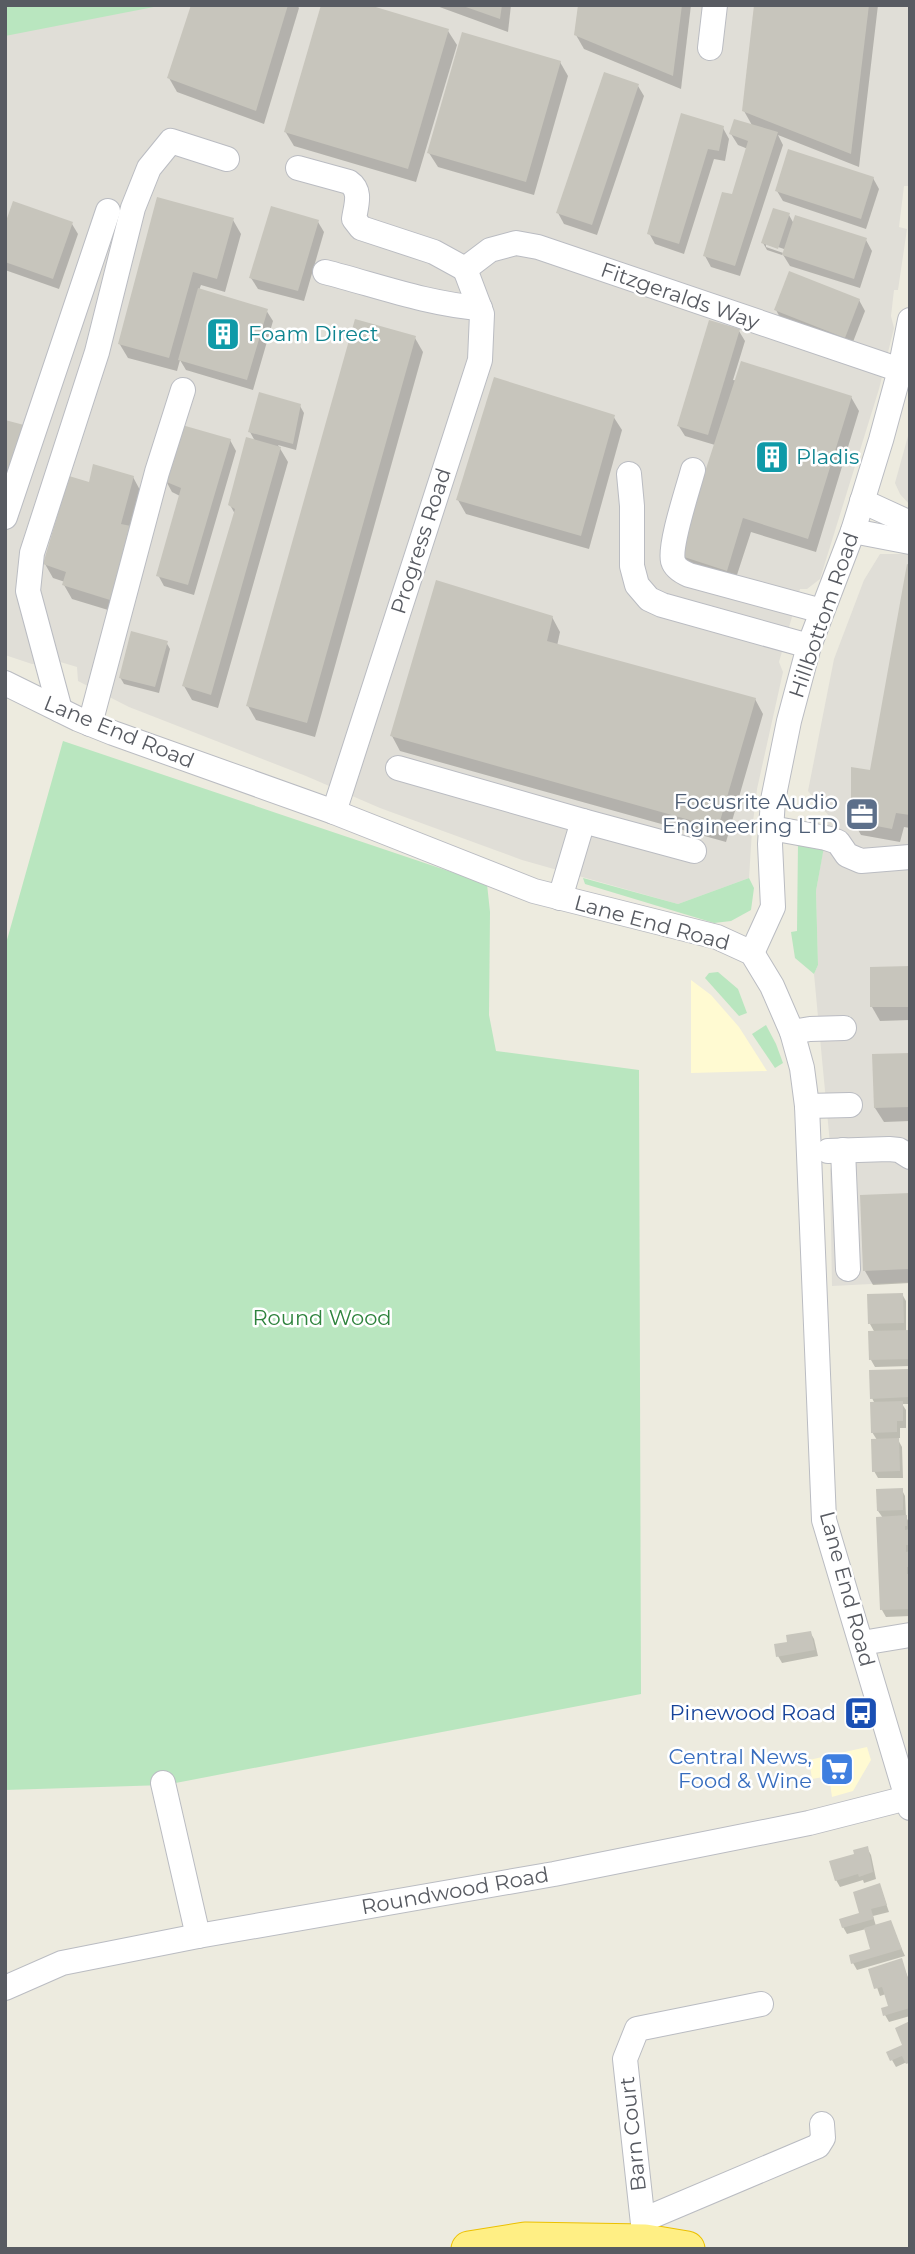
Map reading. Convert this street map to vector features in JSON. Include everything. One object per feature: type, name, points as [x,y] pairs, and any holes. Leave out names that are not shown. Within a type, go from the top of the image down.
[{"type":"highway","points":[[469,2249],[525,2240],[644,2231],[687,2249]]},
{"type":"street","points":[[710,48],[715,5]]},
{"type":"street","points":[[60,710],[28,591],[32,553],[97,352],[133,208],[149,167],[171,141],[227,159]]},
{"type":"street","points":[[298,168],[354,186],[357,196],[354,219],[361,228],[434,252],[465,268]]},
{"type":"street","points":[[5,517],[108,211]]},
{"type":"street","name":"Fitzgeralds Way","points":[[465,268],[490,250],[516,243],[538,247],[900,370]]},
{"type":"street","name":"Progress Road","points":[[334,812],[480,360],[482,314],[465,268]]},
{"type":"street","points":[[325,272],[426,300],[480,308]]},
{"type":"street","name":"Hillbottom Road","points":[[752,953],[773,908],[773,800],[786,734],[809,646],[853,531],[900,370],[909,326]]},
{"type":"street","points":[[90,724],[157,471],[183,390]]},
{"type":"street","points":[[693,470],[673,546],[673,560],[677,568],[689,575],[822,611]]},
{"type":"street","points":[[629,474],[632,566],[637,585],[649,599],[809,646]]},
{"type":"street","points":[[862,501],[910,523]]},
{"type":"street","points":[[853,531],[910,542]]},
{"type":"street","name":"Lane End Road","points":[[5,683],[90,724],[334,812],[534,891],[717,937],[752,953],[772,986],[792,1032],[802,1068],[807,1106],[824,1520],[908,1803]]},
{"type":"street","points":[[398,768],[694,852]]},
{"type":"street","points":[[560,898],[583,821]]},
{"type":"street","points":[[771,828],[838,842],[847,855],[861,861],[910,857]]},
{"type":"street","points":[[792,1032],[844,1028]]},
{"type":"street","points":[[807,1106],[850,1104]]},
{"type":"street","points":[[808,1151],[889,1149],[899,1150],[910,1157]]},
{"type":"street","points":[[843,1150],[848,1269]]},
{"type":"street","points":[[862,1643],[910,1635]]},
{"type":"street","points":[[163,1783],[198,1936]]},
{"type":"street","name":"Roundwood Road","points":[[5,1989],[62,1963],[198,1936],[566,1872],[908,1803]]},
{"type":"street","name":"Barn Court","points":[[644,2231],[625,2059],[637,2029],[761,2004]]},
{"type":"street","points":[[644,2231],[818,2146],[822,2138],[822,2124]]},
{"type":"shaded area","points":[[10,5],[910,5],[910,186],[904,186],[899,227],[907,229],[898,290],[894,290],[891,316],[894,328],[879,389],[820,579],[807,589],[800,589],[779,662],[783,672],[757,789],[749,878],[678,904],[522,860],[380,808],[129,707],[78,681],[77,667],[57,661],[32,664],[5,655],[5,36]]},
{"type":"shaded area","points":[[910,429],[910,505],[895,483]]},
{"type":"shaded area","points":[[880,554],[910,554],[910,1282],[832,1286],[832,1165],[814,974],[818,965],[816,891],[829,816],[808,791],[834,659],[864,580]]},
{"type":"shaded area","points":[[691,980],[711,995],[739,1027],[767,1071],[691,1073]]},
{"type":"shaded area","points":[[867,1747],[871,1760],[853,1791],[832,1797],[829,1776],[812,1779],[809,1760]]},
{"type":"green space","points":[[5,5],[164,5],[5,36]]},
{"type":"green space","name":"Round Wood","points":[[63,741],[487,884],[490,912],[489,1015],[496,1051],[639,1070],[641,1694],[165,1785],[5,1790],[5,947]]},
{"type":"green space","points":[[798,843],[824,847],[816,891],[818,965],[814,974],[795,958],[791,932],[797,931]]},
{"type":"green space","points":[[583,878],[678,904],[749,878],[754,888],[751,910],[731,921],[714,923],[585,884]]},
{"type":"green space","points":[[718,972],[738,989],[747,1013],[739,1016],[705,978],[709,973]]},
{"type":"green space","points":[[766,1025],[783,1063],[775,1068],[752,1034]]},
{"type":"building","points":[[191,5],[288,5],[256,111],[167,78]]},
{"type":"building","points":[[321,5],[369,5],[449,29],[408,169],[284,132]]},
{"type":"building","points":[[502,5],[500,19],[463,6]]},
{"type":"building","points":[[578,5],[682,5],[673,76],[574,35]]},
{"type":"building","points":[[754,5],[869,5],[851,154],[742,111]]},
{"type":"building","points":[[462,32],[561,61],[526,182],[427,153]]},
{"type":"building","points":[[604,72],[639,84],[592,225],[556,213]]},
{"type":"building","points":[[681,113],[724,126],[719,151],[708,149],[679,244],[647,234]]},
{"type":"building","points":[[734,119],[778,132],[735,266],[703,256],[722,192],[732,194],[748,141],[729,134]]},
{"type":"building","points":[[788,149],[874,177],[861,219],[775,191]]},
{"type":"building","points":[[157,197],[234,218],[217,279],[193,272],[169,358],[118,344]]},
{"type":"building","points":[[13,201],[73,222],[53,279],[5,262],[5,224]]},
{"type":"building","points":[[271,206],[319,220],[298,291],[249,278]]},
{"type":"building","points":[[773,208],[790,213],[778,249],[761,243]]},
{"type":"building","points":[[795,215],[867,238],[854,279],[782,255]]},
{"type":"building","points":[[789,271],[860,299],[845,338],[774,310]]},
{"type":"building","name":"Foam Direct","points":[[198,288],[268,309],[247,380],[178,360]]},
{"type":"building","points":[[355,319],[416,336],[307,723],[246,706]]},
{"type":"building","points":[[709,320],[740,329],[708,435],[677,426]]},
{"type":"building","name":"Pladis","points":[[741,361],[852,396],[808,539],[743,518],[727,571],[678,555]]},
{"type":"building","points":[[494,377],[615,415],[581,536],[456,500]]},
{"type":"building","points":[[259,392],[301,404],[293,444],[248,432]]},
{"type":"building","points":[[5,420],[24,425],[5,493]]},
{"type":"building","points":[[182,425],[231,439],[188,585],[156,576],[181,488],[164,481]]},
{"type":"building","points":[[246,437],[281,447],[211,695],[182,686],[235,509],[228,505]]},
{"type":"building","points":[[93,464],[134,476],[121,524],[131,526],[110,600],[62,585],[66,572],[43,564],[69,476],[89,482]]},
{"type":"building","points":[[907,564],[910,565],[910,815],[896,813],[892,829],[851,821],[851,767],[870,770]]},
{"type":"building","points":[[436,580],[553,616],[547,641],[756,698],[718,828],[390,736]]},
{"type":"building","points":[[131,631],[168,641],[155,687],[119,678]]},
{"type":"building","points":[[910,966],[910,1007],[870,1007],[870,967]]},
{"type":"building","points":[[910,1053],[910,1107],[874,1108],[872,1054]]},
{"type":"building","points":[[910,1193],[910,1269],[863,1271],[860,1195]]},
{"type":"building","points":[[903,1293],[904,1323],[868,1324],[867,1294]]},
{"type":"building","points":[[910,1330],[910,1359],[869,1360],[868,1331]]},
{"type":"building","points":[[909,1369],[910,1397],[870,1399],[869,1370]]},
{"type":"building","points":[[903,1401],[903,1421],[897,1421],[897,1432],[871,1433],[870,1402]]},
{"type":"building","points":[[899,1438],[900,1471],[872,1472],[871,1439]]},
{"type":"building","points":[[903,1488],[903,1510],[877,1511],[876,1489]]},
{"type":"building","points":[[907,1515],[905,1530],[910,1529],[910,1545],[906,1545],[906,1552],[910,1551],[907,1574],[910,1574],[910,1609],[880,1610],[876,1517]]},
{"type":"building","points":[[811,1631],[815,1650],[776,1657],[774,1644],[787,1642],[786,1635]]},
{"type":"building","points":[[868,1846],[873,1872],[835,1881],[829,1861],[854,1854],[853,1850]]},
{"type":"building","points":[[880,1883],[887,1905],[871,1909],[874,1919],[842,1928],[839,1919],[859,1913],[853,1892]]},
{"type":"building","points":[[891,1920],[902,1949],[851,1964],[849,1955],[870,1949],[864,1928]]},
{"type":"building","points":[[902,1958],[910,1985],[910,2008],[883,2016],[881,2008],[888,2006],[882,1987],[874,1989],[868,1969]]},
{"type":"building","points":[[910,2021],[910,2062],[906,2064],[902,2056],[890,2061],[886,2052],[902,2045],[895,2028]]},
{"type":"place","name":"Foam Direct","points":[[223,334]]},
{"type":"place","name":"Pladis","points":[[772,457]]},
{"type":"place","name":"Focusrite Audio Engineering LTD","points":[[862,814]]},
{"type":"place","name":"Pinewood Road","points":[[861,1713]]},
{"type":"place","name":"Central News, Food & Wine","points":[[837,1769]]}]
